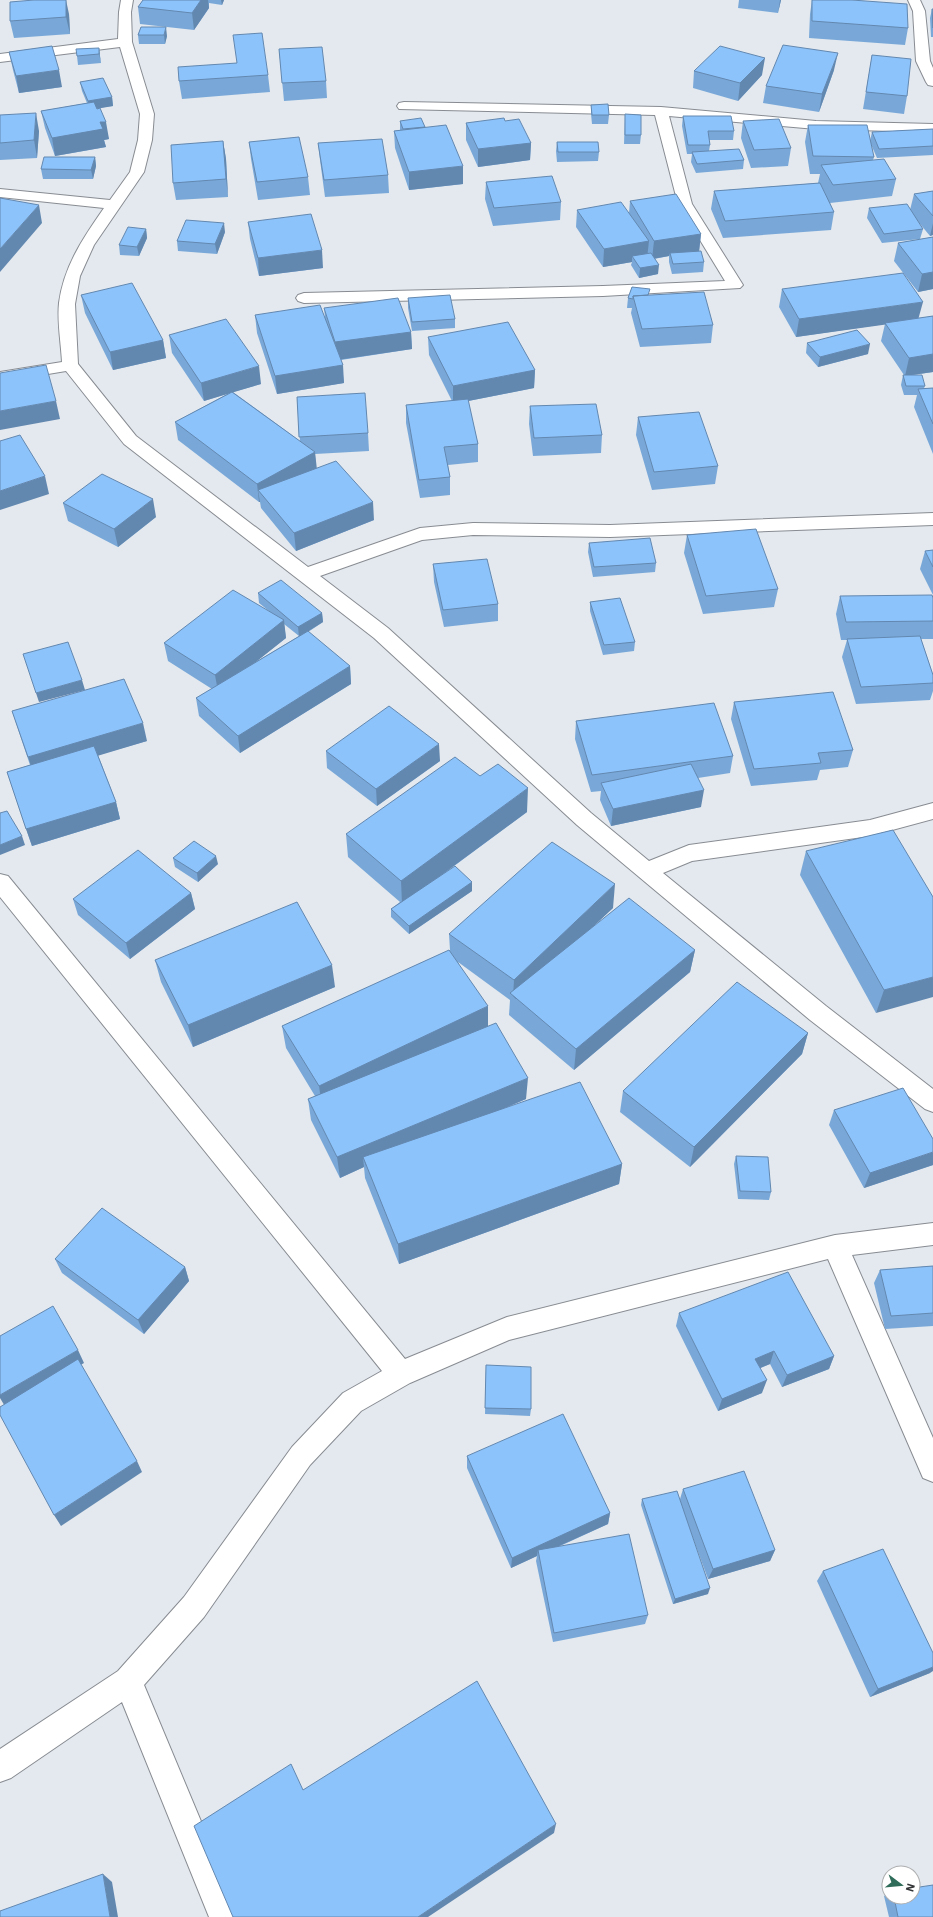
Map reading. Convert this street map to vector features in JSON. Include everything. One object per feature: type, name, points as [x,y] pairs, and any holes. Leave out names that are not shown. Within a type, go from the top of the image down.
[{"type":"street","points":[[127,0],[124,12],[125,42],[147,114],[145,140],[137,172],[86,245],[72,276],[67,304],[70,365],[130,440],[381,633],[584,819],[818,1013],[933,1102]]},
{"type":"street","points":[[914,0],[919,11],[923,61],[933,82]]},
{"type":"street","points":[[0,58],[125,42]]},
{"type":"street","points":[[404,106],[661,111],[816,126],[933,128]]},
{"type":"street","points":[[304,298],[602,291],[735,285],[685,204],[661,111]]},
{"type":"street","points":[[0,193],[114,205]]},
{"type":"street","points":[[0,377],[70,365]]},
{"type":"street","points":[[305,575],[420,534],[473,529],[610,531],[933,520]]},
{"type":"street","points":[[646,871],[689,853],[870,828],[933,811]]},
{"type":"street","points":[[0,882],[401,1374]]},
{"type":"street","points":[[0,1767],[128,1681],[194,1607],[301,1456],[352,1402],[401,1374],[507,1329],[723,1273],[835,1246],[933,1234]]},
{"type":"street","points":[[835,1246],[933,1469]]},
{"type":"street","points":[[128,1681],[225,1917]]},
{"type":"building","points":[[66,0],[66,17],[10,21],[10,2]]},
{"type":"building","points":[[143,0],[201,0],[192,13],[138,7]]},
{"type":"building","points":[[812,0],[852,0],[907,4],[908,28],[812,21]]},
{"type":"building","points":[[141,27],[166,27],[164,35],[138,35]]},
{"type":"building","points":[[262,33],[268,75],[179,81],[178,67],[237,63],[233,35]]},
{"type":"building","points":[[783,45],[838,53],[822,94],[766,86]]},
{"type":"building","points":[[52,46],[59,70],[16,76],[9,52]]},
{"type":"building","points":[[720,46],[765,58],[740,83],[694,71]]},
{"type":"building","points":[[322,47],[326,81],[282,83],[279,49]]},
{"type":"building","points":[[99,48],[99,54],[77,56],[76,49]]},
{"type":"building","points":[[872,55],[911,59],[907,96],[866,92]]},
{"type":"building","points":[[103,78],[112,97],[88,101],[80,82]]},
{"type":"building","points":[[94,102],[97,109],[100,108],[106,122],[100,122],[103,129],[52,138],[41,111]]},
{"type":"building","points":[[608,104],[609,115],[592,115],[591,105]]},
{"type":"building","points":[[36,113],[34,140],[0,143],[0,115]]},
{"type":"building","points":[[625,114],[641,115],[641,135],[625,135]]},
{"type":"building","points":[[683,116],[731,116],[734,131],[708,131],[710,145],[688,145]]},
{"type":"building","points":[[421,118],[425,127],[403,129],[400,121]]},
{"type":"building","points":[[504,118],[505,121],[519,119],[531,143],[478,149],[466,123]]},
{"type":"building","points":[[779,119],[791,148],[754,150],[743,121]]},
{"type":"building","points":[[446,125],[463,166],[409,172],[394,131]]},
{"type":"building","points":[[808,125],[867,125],[874,157],[813,156]]},
{"type":"building","points":[[933,129],[933,146],[879,149],[872,132]]},
{"type":"building","points":[[299,137],[308,177],[257,182],[249,142]]},
{"type":"building","points":[[382,139],[388,175],[324,180],[318,143]]},
{"type":"building","points":[[223,141],[226,179],[173,183],[171,145]]},
{"type":"building","points":[[557,142],[598,142],[599,152],[558,152]]},
{"type":"building","points":[[739,149],[744,160],[697,164],[692,152]]},
{"type":"building","points":[[44,157],[95,157],[91,170],[41,169]]},
{"type":"building","points":[[884,159],[896,179],[833,185],[821,165]]},
{"type":"building","points":[[552,176],[561,202],[494,208],[486,182]]},
{"type":"building","points":[[820,183],[834,212],[725,221],[714,191]]},
{"type":"building","points":[[933,191],[933,216],[914,194]]},
{"type":"building","points":[[676,194],[701,234],[654,241],[630,201]]},
{"type":"building","points":[[0,198],[39,205],[0,249]]},
{"type":"building","points":[[621,202],[649,241],[604,249],[577,210]]},
{"type":"building","points":[[907,204],[923,229],[884,234],[869,208]]},
{"type":"building","points":[[311,214],[322,250],[258,258],[248,222]]},
{"type":"building","points":[[186,220],[224,223],[215,244],[177,241]]},
{"type":"building","points":[[128,227],[146,229],[137,247],[119,245]]},
{"type":"building","points":[[933,237],[933,272],[922,274],[898,243]]},
{"type":"building","points":[[701,251],[704,262],[673,264],[670,253]]},
{"type":"building","points":[[651,253],[659,265],[640,268],[632,256]]},
{"type":"building","points":[[903,273],[923,302],[799,319],[782,289]]},
{"type":"building","points":[[132,283],[163,340],[110,352],[81,295]]},
{"type":"building","points":[[632,287],[650,289],[648,295],[633,296],[633,299],[628,298]]},
{"type":"building","points":[[704,292],[713,325],[642,329],[633,296]]},
{"type":"building","points":[[450,295],[455,319],[412,322],[408,298]]},
{"type":"building","points":[[398,298],[411,332],[335,342],[324,308]]},
{"type":"building","points":[[320,305],[343,365],[275,376],[255,315]]},
{"type":"building","points":[[933,316],[933,354],[909,358],[885,323]]},
{"type":"building","points":[[226,319],[259,366],[201,383],[169,335]]},
{"type":"building","points":[[508,322],[535,370],[453,386],[428,337]]},
{"type":"building","points":[[857,330],[870,344],[820,357],[807,343]]},
{"type":"building","points":[[46,365],[56,401],[0,411],[0,373]]},
{"type":"building","points":[[903,375],[922,375],[925,386],[906,386]]},
{"type":"building","points":[[933,388],[933,424],[918,389]]},
{"type":"building","points":[[232,392],[315,452],[257,484],[175,422]]},
{"type":"building","points":[[365,393],[368,433],[299,437],[297,397]]},
{"type":"building","points":[[468,399],[478,444],[444,447],[450,477],[419,480],[406,405]]},
{"type":"building","points":[[596,404],[602,435],[534,438],[530,406]]},
{"type":"building","points":[[699,412],[718,466],[654,472],[638,417]]},
{"type":"building","points":[[20,435],[45,476],[0,491],[0,441]]},
{"type":"building","points":[[336,461],[373,502],[294,533],[258,490]]},
{"type":"building","points":[[102,474],[153,499],[114,529],[63,503]]},
{"type":"building","points":[[756,529],[778,589],[706,596],[687,535]]},
{"type":"building","points":[[650,538],[656,563],[594,567],[589,543]]},
{"type":"building","points":[[933,550],[933,567],[925,551]]},
{"type":"building","points":[[487,559],[498,604],[443,610],[433,564]]},
{"type":"building","points":[[281,580],[322,613],[298,627],[258,593]]},
{"type":"building","points":[[233,590],[284,620],[215,675],[164,643]]},
{"type":"building","points":[[932,595],[933,621],[846,622],[840,596]]},
{"type":"building","points":[[620,598],[635,642],[604,645],[590,602]]},
{"type":"building","points":[[308,631],[350,666],[238,736],[196,698]]},
{"type":"building","points":[[920,636],[933,675],[933,683],[861,687],[847,639]]},
{"type":"building","points":[[68,642],[82,680],[36,693],[23,654]]},
{"type":"building","points":[[124,679],[143,723],[28,757],[12,711]]},
{"type":"building","points":[[833,692],[853,750],[818,753],[821,763],[754,769],[734,702]]},
{"type":"building","points":[[714,703],[733,756],[592,775],[576,721]]},
{"type":"building","points":[[389,706],[439,744],[376,789],[326,751]]},
{"type":"building","points":[[94,746],[116,802],[26,829],[7,772]]},
{"type":"building","points":[[455,757],[480,776],[498,764],[528,788],[401,881],[346,834]]},
{"type":"building","points":[[691,764],[704,790],[613,809],[601,783]]},
{"type":"building","points":[[7,811],[22,836],[0,845],[0,813]]},
{"type":"building","points":[[893,830],[933,897],[933,977],[884,990],[806,851]]},
{"type":"building","points":[[194,841],[216,856],[197,873],[173,858]]},
{"type":"building","points":[[552,842],[615,884],[514,980],[449,934]]},
{"type":"building","points":[[138,850],[191,893],[126,943],[73,899]]},
{"type":"building","points":[[455,866],[472,882],[409,926],[391,909]]},
{"type":"building","points":[[629,898],[695,950],[576,1049],[510,993]]},
{"type":"building","points":[[297,902],[332,965],[188,1025],[155,960]]},
{"type":"building","points":[[449,950],[488,1006],[319,1086],[282,1026]]},
{"type":"building","points":[[737,982],[808,1033],[694,1147],[623,1091]]},
{"type":"building","points":[[496,1023],[528,1078],[337,1157],[308,1099]]},
{"type":"building","points":[[580,1082],[622,1164],[398,1244],[363,1157]]},
{"type":"building","points":[[903,1088],[933,1139],[933,1152],[870,1173],[834,1110]]},
{"type":"building","points":[[736,1156],[768,1157],[771,1192],[740,1191]]},
{"type":"building","points":[[102,1208],[185,1267],[138,1320],[55,1259]]},
{"type":"building","points":[[933,1266],[933,1313],[891,1316],[880,1270]]},
{"type":"building","points":[[788,1272],[834,1356],[787,1375],[774,1351],[755,1359],[767,1380],[722,1399],[679,1313]]},
{"type":"building","points":[[53,1306],[78,1350],[0,1395],[0,1336]]},
{"type":"building","points":[[78,1359],[137,1461],[54,1515],[0,1415],[0,1407]]},
{"type":"building","points":[[486,1365],[531,1367],[531,1409],[485,1408]]},
{"type":"building","points":[[563,1414],[610,1513],[512,1558],[467,1456]]},
{"type":"building","points":[[744,1471],[775,1550],[713,1569],[683,1489]]},
{"type":"building","points":[[677,1491],[710,1588],[675,1599],[642,1499]]},
{"type":"building","points":[[629,1534],[648,1615],[554,1633],[538,1550]]},
{"type":"building","points":[[883,1549],[933,1653],[933,1667],[878,1689],[823,1571]]},
{"type":"building","points":[[477,1681],[556,1824],[418,1917],[233,1917],[194,1826],[291,1764],[303,1790]]},
{"type":"building","points":[[103,1874],[110,1917],[0,1917],[0,1911]]},
{"type":"building","points":[[933,1885],[933,1917],[898,1917],[896,1905],[921,1905],[921,1887]]}]
